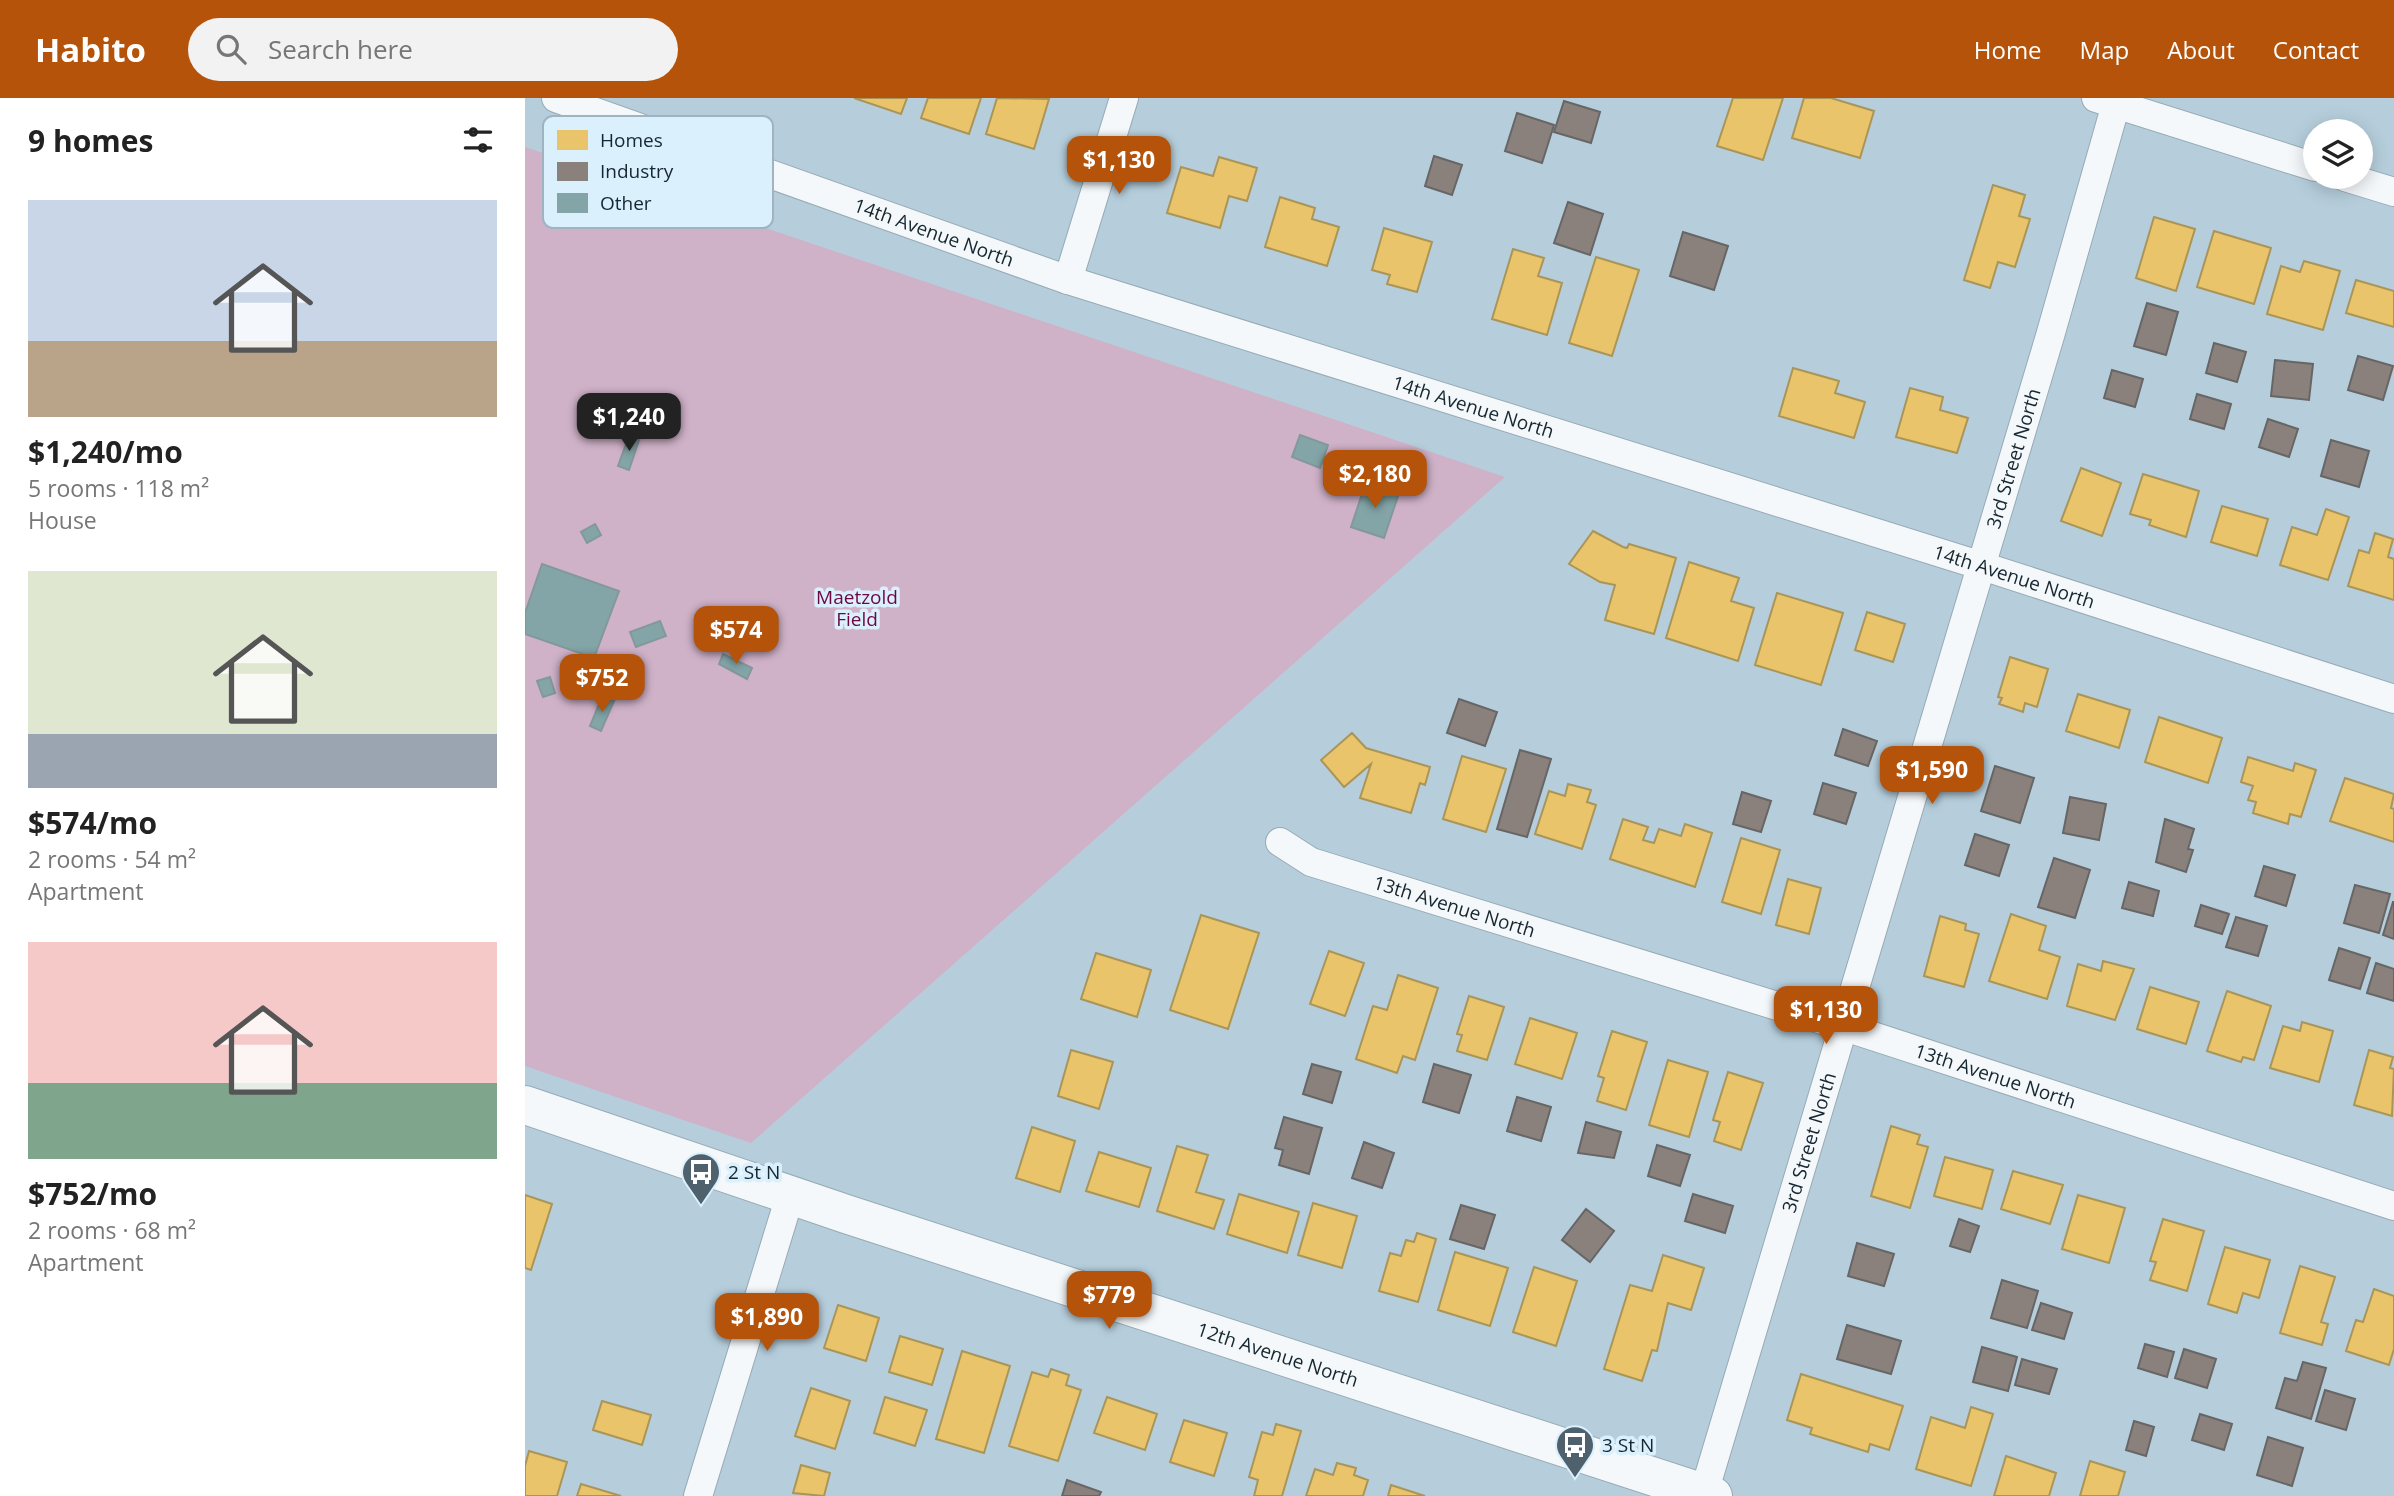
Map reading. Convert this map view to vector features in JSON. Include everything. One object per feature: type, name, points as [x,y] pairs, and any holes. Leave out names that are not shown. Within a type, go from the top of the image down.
[{"type":"street","name":"14th Avenue North","points":[[556,98],[607,116]]},
{"type":"street","points":[[1068,280],[1123,98]]},
{"type":"street","points":[[2111,100],[2303,163]]},
{"type":"street","name":"3rd Street North","points":[[1707,1495],[1842,1026],[2050,336],[2111,100]]},
{"type":"street","name":"14th Avenue North","points":[[773,175],[1068,280],[1979,565],[2394,699]]},
{"type":"street","points":[[2373,186],[2394,192]]},
{"type":"street","name":"13th Avenue North","points":[[1280,842],[1311,862],[1842,1026],[2394,1206]]},
{"type":"street","name":"12th Avenue North","points":[[525,1105],[790,1196],[1707,1495]]},
{"type":"street","points":[[698,1496],[790,1196]]},
{"type":"green space","name":"Maetzold Field","points":[[525,147],[543,153],[543,228],[766,228],[1505,477],[751,1143],[525,1066]]},
{"type":"building: Homes","points":[[854,98],[907,98],[901,114]]},
{"type":"building: Homes","points":[[928,98],[981,98],[969,134],[921,118]]},
{"type":"building: Homes","points":[[997,98],[1049,99],[1034,149],[986,134]]},
{"type":"building: Homes","points":[[1733,98],[1783,98],[1763,160],[1717,146]]},
{"type":"building: Homes","points":[[1804,98],[1831,98],[1874,111],[1860,158],[1792,138]]},
{"type":"building: Homes","points":[[1219,157],[1257,168],[1247,201],[1229,196],[1220,228],[1167,213],[1181,167],[1213,176]]},
{"type":"building: Homes","points":[[1993,185],[2025,195],[2019,216],[2030,219],[2015,267],[1998,262],[1990,288],[1964,280]]},
{"type":"building: Homes","points":[[1280,197],[1315,208],[1312,219],[1339,227],[1327,266],[1265,247]]},
{"type":"building: Homes","points":[[2154,217],[2195,229],[2176,291],[2136,278]]},
{"type":"building: Homes","points":[[1384,228],[1432,242],[1417,292],[1387,284],[1390,275],[1372,270]]},
{"type":"building: Homes","points":[[2214,231],[2271,248],[2254,304],[2197,287]]},
{"type":"building: Homes","points":[[1513,249],[1544,258],[1538,276],[1562,283],[1547,335],[1492,319]]},
{"type":"building: Homes","points":[[1596,257],[1639,270],[1612,356],[1569,343]]},
{"type":"building: Homes","points":[[2304,261],[2340,271],[2323,330],[2267,314],[2281,266],[2300,272]]},
{"type":"building: Homes","points":[[2356,280],[2394,291],[2394,327],[2346,313]]},
{"type":"building: Homes","points":[[1793,368],[1839,381],[1835,393],[1865,402],[1854,438],[1779,416]]},
{"type":"building: Homes","points":[[1910,388],[1943,397],[1940,410],[1968,418],[1957,453],[1896,437]]},
{"type":"building: Homes","points":[[2081,468],[2121,483],[2102,536],[2061,521]]},
{"type":"building: Homes","points":[[2143,474],[2199,491],[2186,537],[2149,525],[2151,520],[2130,514]]},
{"type":"building: Homes","points":[[2222,506],[2268,519],[2257,556],[2211,542]]},
{"type":"building: Homes","points":[[2326,509],[2349,517],[2328,580],[2280,565],[2292,527],[2317,535]]},
{"type":"building: Homes","points":[[1593,531],[1623,547],[1627,548],[1629,544],[1676,558],[1654,634],[1605,620],[1615,585],[1600,582],[1569,564]]},
{"type":"building: Homes","points":[[2375,533],[2393,539],[2388,557],[2394,559],[2394,600],[2348,586],[2359,550],[2369,553]]},
{"type":"building: Homes","points":[[1689,562],[1739,578],[1731,601],[1754,608],[1738,661],[1666,638]]},
{"type":"building: Homes","points":[[1777,593],[1843,613],[1821,685],[1755,665]]},
{"type":"building: Homes","points":[[1867,612],[1905,624],[1893,662],[1855,650]]},
{"type":"building: Homes","points":[[2010,657],[2048,669],[2037,707],[2025,703],[2023,712],[1999,704],[2002,698],[1998,697]]},
{"type":"building: Homes","points":[[2078,694],[2130,710],[2119,748],[2066,731]]},
{"type":"building: Homes","points":[[2159,717],[2222,738],[2208,783],[2145,762]]},
{"type":"building: Homes","points":[[1352,733],[1366,748],[1430,767],[1425,785],[1420,783],[1411,813],[1360,798],[1371,764],[1344,787],[1321,760]]},
{"type":"building: Homes","points":[[1462,756],[1506,769],[1486,832],[1443,819]]},
{"type":"building: Homes","points":[[2248,757],[2293,771],[2295,763],[2316,770],[2301,817],[2290,814],[2288,824],[2253,813],[2256,802],[2248,800],[2253,786],[2241,782]]},
{"type":"building: Homes","points":[[2345,778],[2394,794],[2391,808],[2394,809],[2394,842],[2330,821]]},
{"type":"building: Homes","points":[[1568,784],[1591,790],[1587,802],[1596,805],[1582,849],[1535,834],[1549,791],[1565,796]]},
{"type":"building: Homes","points":[[1623,819],[1648,827],[1643,840],[1654,843],[1659,829],[1681,836],[1685,824],[1712,833],[1695,887],[1610,859]]},
{"type":"building: Homes","points":[[1741,838],[1780,850],[1761,914],[1722,902]]},
{"type":"building: Homes","points":[[1788,879],[1821,888],[1809,934],[1776,925]]},
{"type":"building: Homes","points":[[2011,914],[2046,926],[2039,950],[2060,957],[2047,999],[1989,981]]},
{"type":"building: Homes","points":[[1201,915],[1259,933],[1228,1029],[1170,1010]]},
{"type":"building: Homes","points":[[1940,916],[1966,924],[1965,930],[1979,934],[1964,987],[1924,976]]},
{"type":"building: Homes","points":[[1329,951],[1364,963],[1345,1016],[1310,1004]]},
{"type":"building: Homes","points":[[1096,953],[1151,970],[1137,1017],[1081,999]]},
{"type":"building: Homes","points":[[2103,961],[2134,969],[2115,1020],[2067,1006],[2078,964],[2101,971]]},
{"type":"building: Homes","points":[[1398,975],[1438,988],[1415,1060],[1403,1056],[1397,1073],[1356,1059],[1373,1006],[1387,1010]]},
{"type":"building: Homes","points":[[2150,987],[2199,1002],[2186,1044],[2137,1029]]},
{"type":"building: Homes","points":[[2227,991],[2271,1006],[2254,1060],[2243,1057],[2241,1062],[2207,1051]]},
{"type":"building: Homes","points":[[1469,996],[1504,1007],[1487,1060],[1457,1051],[1462,1035],[1457,1034]]},
{"type":"building: Homes","points":[[1530,1018],[1577,1033],[1562,1079],[1515,1064]]},
{"type":"building: Homes","points":[[2302,1022],[2333,1031],[2319,1082],[2270,1068],[2283,1026],[2300,1031]]},
{"type":"building: Homes","points":[[1612,1031],[1647,1042],[1626,1110],[1597,1101],[1604,1078],[1598,1076]]},
{"type":"building: Homes","points":[[1071,1050],[1113,1062],[1099,1109],[1058,1096]]},
{"type":"building: Homes","points":[[2369,1050],[2393,1057],[2390,1068],[2394,1069],[2392,1116],[2354,1105]]},
{"type":"building: Homes","points":[[1668,1060],[1708,1072],[1689,1137],[1649,1125]]},
{"type":"building: Homes","points":[[1728,1072],[1763,1083],[1741,1150],[1714,1141],[1720,1122],[1713,1120]]},
{"type":"building: Homes","points":[[1891,1126],[1920,1135],[1917,1144],[1928,1147],[1910,1208],[1871,1196]]},
{"type":"building: Homes","points":[[1032,1127],[1075,1141],[1060,1192],[1016,1178]]},
{"type":"building: Homes","points":[[1177,1146],[1208,1155],[1196,1192],[1224,1200],[1214,1229],[1157,1211]]},
{"type":"building: Homes","points":[[1099,1152],[1151,1168],[1139,1207],[1086,1191]]},
{"type":"building: Homes","points":[[1945,1157],[1993,1170],[1982,1209],[1934,1196]]},
{"type":"building: Homes","points":[[2013,1171],[2063,1185],[2050,1224],[2001,1209]]},
{"type":"building: Homes","points":[[1239,1194],[1299,1212],[1287,1253],[1227,1234]]},
{"type":"building: Homes","points":[[525,1195],[552,1204],[531,1270],[525,1268]]},
{"type":"building: Homes","points":[[2078,1195],[2125,1208],[2109,1263],[2062,1249]]},
{"type":"building: Homes","points":[[1313,1203],[1357,1216],[1342,1268],[1298,1255]]},
{"type":"building: Homes","points":[[2163,1219],[2204,1231],[2187,1291],[2150,1280],[2156,1262],[2150,1261]]},
{"type":"building: Homes","points":[[1417,1233],[1436,1239],[1418,1302],[1379,1291],[1390,1253],[1401,1256],[1406,1240],[1414,1242]]},
{"type":"building: Homes","points":[[2225,1247],[2270,1260],[2259,1298],[2243,1293],[2237,1313],[2208,1304]]},
{"type":"building: Homes","points":[[1455,1252],[1508,1268],[1490,1326],[1438,1310]]},
{"type":"building: Homes","points":[[1663,1255],[1704,1268],[1691,1310],[1668,1303],[1657,1351],[1652,1350],[1642,1381],[1604,1369],[1630,1285],[1652,1291]]},
{"type":"building: Homes","points":[[2300,1266],[2335,1277],[2321,1322],[2328,1324],[2322,1345],[2280,1333]]},
{"type":"building: Homes","points":[[1534,1267],[1577,1281],[1556,1346],[1513,1332]]},
{"type":"building: Homes","points":[[2374,1289],[2394,1296],[2394,1349],[2389,1365],[2346,1351],[2356,1320],[2363,1322]]},
{"type":"building: Homes","points":[[838,1305],[879,1318],[866,1361],[824,1348]]},
{"type":"building: Homes","points":[[900,1336],[943,1349],[932,1385],[889,1372]]},
{"type":"building: Homes","points":[[962,1351],[1010,1366],[984,1453],[936,1439]]},
{"type":"building: Homes","points":[[1051,1369],[1069,1375],[1066,1385],[1081,1390],[1058,1461],[1009,1446],[1032,1372],[1048,1377]]},
{"type":"building: Homes","points":[[1801,1374],[1903,1406],[1889,1450],[1870,1444],[1868,1452],[1810,1434],[1812,1428],[1787,1420]]},
{"type":"building: Homes","points":[[811,1388],[850,1401],[835,1449],[795,1436]]},
{"type":"building: Homes","points":[[885,1397],[927,1410],[915,1446],[874,1433]]},
{"type":"building: Homes","points":[[1107,1397],[1157,1414],[1145,1450],[1094,1433]]},
{"type":"building: Homes","points":[[602,1401],[651,1415],[642,1445],[593,1430]]},
{"type":"building: Homes","points":[[1971,1407],[1993,1414],[1971,1486],[1916,1469],[1931,1417],[1965,1428]]},
{"type":"building: Homes","points":[[1184,1420],[1227,1433],[1214,1476],[1170,1462]]},
{"type":"building: Homes","points":[[1276,1424],[1301,1431],[1282,1496],[1254,1496],[1258,1480],[1249,1477],[1262,1432],[1273,1435]]},
{"type":"building: Homes","points":[[529,1451],[567,1462],[557,1496],[525,1496],[525,1466]]},
{"type":"building: Homes","points":[[2006,1456],[2056,1473],[2049,1496],[1994,1496]]},
{"type":"building: Homes","points":[[2090,1461],[2125,1472],[2118,1496],[2080,1496]]},
{"type":"building: Homes","points":[[1337,1463],[1356,1468],[1354,1475],[1368,1480],[1363,1496],[1306,1496],[1315,1469],[1333,1475]]},
{"type":"building: Homes","points":[[801,1465],[830,1473],[824,1496],[793,1493]]},
{"type":"building: Homes","points":[[581,1484],[621,1496],[577,1496]]},
{"type":"building: Homes","points":[[1391,1485],[1425,1496],[1388,1496]]},
{"type":"building: Industry","points":[[1564,101],[1600,112],[1591,143],[1554,132]]},
{"type":"building: Industry","points":[[1517,113],[1554,125],[1542,163],[1505,151]]},
{"type":"building: Industry","points":[[1434,156],[1462,165],[1452,195],[1425,186]]},
{"type":"building: Industry","points":[[1568,202],[1603,214],[1590,255],[1554,243]]},
{"type":"building: Industry","points":[[1683,232],[1728,246],[1714,290],[1670,276]]},
{"type":"building: Industry","points":[[2147,303],[2178,312],[2166,355],[2134,346]]},
{"type":"building: Industry","points":[[2214,343],[2246,352],[2237,382],[2206,373]]},
{"type":"building: Industry","points":[[2358,356],[2393,366],[2383,400],[2348,390]]},
{"type":"building: Industry","points":[[2275,360],[2313,364],[2309,400],[2271,396]]},
{"type":"building: Industry","points":[[2112,370],[2143,379],[2135,407],[2104,398]]},
{"type":"building: Industry","points":[[2197,394],[2231,404],[2224,429],[2190,419]]},
{"type":"building: Industry","points":[[2268,419],[2298,429],[2289,457],[2259,447]]},
{"type":"building: Industry","points":[[2331,440],[2369,451],[2359,487],[2321,476]]},
{"type":"building: Industry","points":[[1459,699],[1497,712],[1485,746],[1447,733]]},
{"type":"building: Industry","points":[[1843,729],[1877,741],[1868,766],[1835,755]]},
{"type":"building: Industry","points":[[1520,750],[1551,759],[1527,837],[1497,829]]},
{"type":"building: Industry","points":[[1995,766],[2034,778],[2020,823],[1981,811]]},
{"type":"building: Industry","points":[[1823,783],[1856,793],[1846,824],[1814,814]]},
{"type":"building: Industry","points":[[1742,792],[1771,801],[1761,832],[1733,824]]},
{"type":"building: Industry","points":[[2070,797],[2106,804],[2099,840],[2063,833]]},
{"type":"building: Industry","points":[[2165,819],[2194,829],[2188,849],[2193,850],[2186,872],[2156,862]]},
{"type":"building: Industry","points":[[1975,834],[2009,845],[1999,876],[1965,865]]},
{"type":"building: Industry","points":[[2054,858],[2090,870],[2075,918],[2038,907]]},
{"type":"building: Industry","points":[[2264,866],[2295,875],[2286,906],[2255,896]]},
{"type":"building: Industry","points":[[2129,882],[2159,891],[2153,916],[2122,908]]},
{"type":"building: Industry","points":[[2355,885],[2390,894],[2379,933],[2344,923]]},
{"type":"building: Industry","points":[[2394,902],[2394,939],[2383,935]]},
{"type":"building: Industry","points":[[2201,905],[2229,914],[2222,934],[2195,926]]},
{"type":"building: Industry","points":[[2236,917],[2267,926],[2258,956],[2226,947]]},
{"type":"building: Industry","points":[[2339,948],[2370,958],[2360,989],[2329,980]]},
{"type":"building: Industry","points":[[2376,963],[2394,969],[2394,1001],[2367,993]]},
{"type":"building: Industry","points":[[1312,1064],[1341,1072],[1332,1103],[1303,1094]]},
{"type":"building: Industry","points":[[1434,1064],[1471,1075],[1459,1113],[1423,1102]]},
{"type":"building: Industry","points":[[1517,1097],[1551,1107],[1541,1141],[1507,1131]]},
{"type":"building: Industry","points":[[1284,1117],[1322,1128],[1309,1174],[1279,1165],[1283,1150],[1275,1148]]},
{"type":"building: Industry","points":[[1586,1122],[1621,1132],[1614,1158],[1578,1153]]},
{"type":"building: Industry","points":[[1364,1142],[1394,1153],[1382,1188],[1352,1178]]},
{"type":"building: Industry","points":[[1657,1145],[1690,1155],[1680,1186],[1648,1176]]},
{"type":"building: Industry","points":[[1693,1194],[1733,1206],[1725,1233],[1685,1221]]},
{"type":"building: Industry","points":[[1461,1205],[1495,1215],[1484,1249],[1450,1239]]},
{"type":"building: Industry","points":[[1586,1209],[1614,1231],[1590,1262],[1562,1240]]},
{"type":"building: Industry","points":[[1959,1219],[1979,1226],[1970,1252],[1950,1246]]},
{"type":"building: Industry","points":[[1857,1243],[1894,1254],[1884,1286],[1848,1276]]},
{"type":"building: Industry","points":[[2002,1280],[2038,1291],[2027,1328],[1991,1318]]},
{"type":"building: Industry","points":[[2041,1303],[2072,1313],[2064,1339],[2032,1330]]},
{"type":"building: Industry","points":[[1847,1325],[1901,1341],[1891,1374],[1837,1359]]},
{"type":"building: Industry","points":[[2145,1344],[2174,1352],[2167,1377],[2138,1368]]},
{"type":"building: Industry","points":[[1982,1347],[2017,1357],[2008,1391],[1973,1382]]},
{"type":"building: Industry","points":[[2184,1349],[2216,1359],[2207,1388],[2175,1378]]},
{"type":"building: Industry","points":[[2022,1359],[2057,1369],[2049,1394],[2015,1385]]},
{"type":"building: Industry","points":[[2303,1362],[2326,1368],[2311,1419],[2276,1408],[2285,1378],[2297,1381]]},
{"type":"building: Industry","points":[[2325,1390],[2355,1399],[2346,1430],[2316,1421]]},
{"type":"building: Industry","points":[[2200,1414],[2232,1424],[2224,1450],[2192,1440]]},
{"type":"building: Industry","points":[[2134,1421],[2154,1427],[2146,1456],[2126,1450]]},
{"type":"building: Industry","points":[[2268,1437],[2303,1448],[2292,1486],[2257,1475]]},
{"type":"building: Industry","points":[[1067,1480],[1101,1492],[1099,1496],[1062,1496]]},
{"type":"building: Other","points":[[1300,435],[1328,445],[1320,468],[1292,457]]},
{"type":"building: Other","points":[[629,436],[639,440],[629,470],[618,466]]},
{"type":"building: Other","points":[[1366,482],[1399,493],[1384,538],[1351,527]]},
{"type":"building: Other","points":[[595,524],[601,535],[587,543],[581,532]]},
{"type":"building: Other","points":[[542,564],[619,591],[594,658],[525,634],[525,613]]},
{"type":"building: Other","points":[[660,621],[666,636],[636,647],[630,632]]},
{"type":"building: Other","points":[[723,654],[752,668],[747,679],[719,664]]},
{"type":"building: Other","points":[[550,677],[555,693],[543,697],[537,681]]},
{"type":"building: Other","points":[[602,697],[614,701],[601,731],[590,726]]},
{"type":"place","name":"2 St N","points":[[701,1206]]},
{"type":"place","name":"3 St N","points":[[1575,1479]]}]
